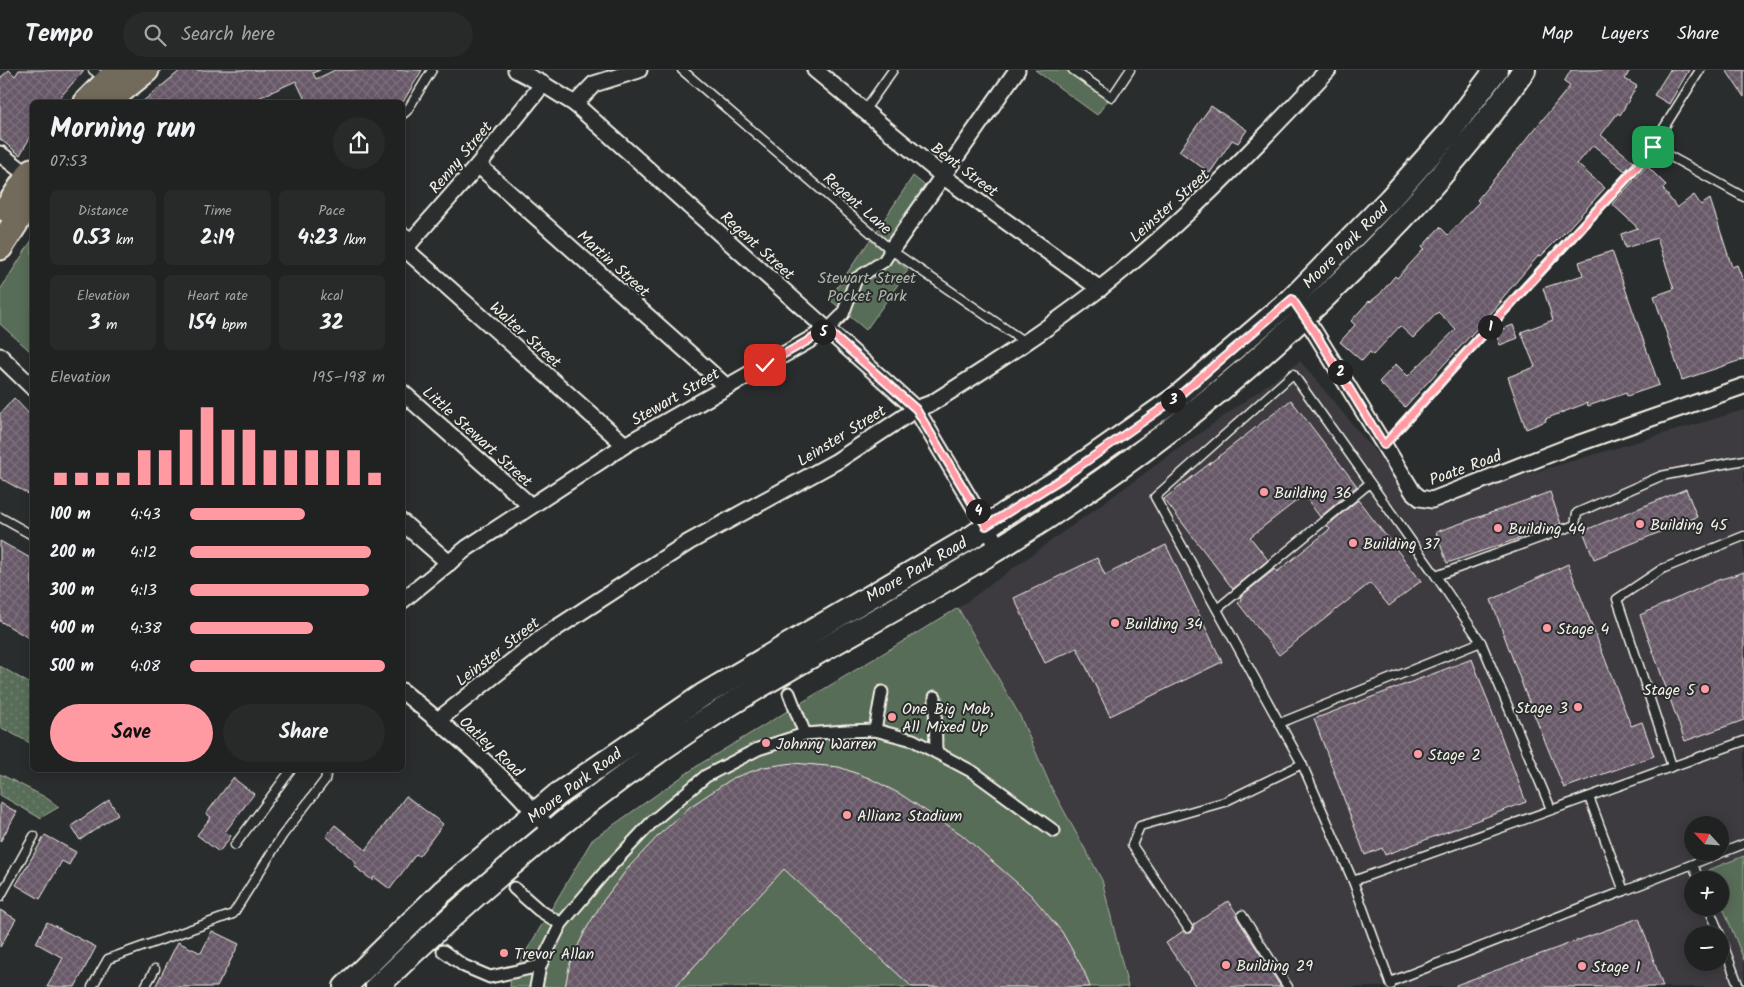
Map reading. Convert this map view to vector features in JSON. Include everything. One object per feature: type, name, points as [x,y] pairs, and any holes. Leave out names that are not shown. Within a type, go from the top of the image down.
[{"type":"main road","points":[[89,100],[107,81],[126,86],[146,70]]},
{"type":"main road","name":"Moore Park Road","points":[[377,987],[468,904],[552,832],[647,760],[786,670],[999,548],[1111,473],[1195,411],[1249,367],[1390,199],[1448,134],[1496,70]]},
{"type":"main road","name":"Moore Park Road","points":[[344,987],[442,892],[536,812],[623,748],[703,695],[965,541],[1061,479],[1175,399],[1298,308],[1343,281],[1424,197],[1482,128],[1524,70]]},
{"type":"main road","points":[[0,219],[30,183]]},
{"type":"main road","points":[[0,247],[30,185]]},
{"type":"street","name":"Regent Street","points":[[516,70],[575,104],[916,409],[999,548]]},
{"type":"street","points":[[575,104],[594,84],[638,70]]},
{"type":"street","name":"Bent Street","points":[[815,70],[944,176],[1100,289]]},
{"type":"street","name":"Stewart Street","points":[[405,599],[467,548],[625,445],[827,330],[843,314],[856,279],[884,261],[1017,70]]},
{"type":"street","name":"Leinster Street","points":[[438,720],[544,636],[689,542],[836,461],[916,409],[932,403],[1026,343],[1100,289],[1177,224],[1253,150],[1328,70]]},
{"type":"street","name":"Renny Street","points":[[406,242],[478,165],[543,84]]},
{"type":"street","points":[[0,154],[30,179]]},
{"type":"street","name":"Martin Street","points":[[478,165],[727,386]]},
{"type":"street","name":"Walter Street","points":[[406,242],[625,445]]},
{"type":"street","name":"Poate Road","points":[[1298,308],[1413,492],[1420,498],[1432,500],[1568,447],[1744,386]]},
{"type":"street","points":[[0,356],[30,385]]},
{"type":"street","name":"Little Stewart Street","points":[[405,395],[531,506]]},
{"type":"street","points":[[405,525],[449,563]]},
{"type":"street","points":[[875,730],[882,692]]},
{"type":"street","name":"Oatley Road","points":[[405,693],[438,720],[536,812],[552,832]]},
{"type":"street","points":[[789,693],[805,734]]},
{"type":"street","points":[[935,697],[936,752]]},
{"type":"street","points":[[536,987],[540,966],[561,924],[605,872],[653,821],[706,776],[758,749],[805,734],[846,730],[875,730],[913,740],[973,772],[1054,831]]},
{"type":"street","points":[[514,888],[539,910],[561,924]]},
{"type":"street","points":[[443,951],[464,966],[494,982],[540,966]]},
{"type":"lane","points":[[405,113],[432,70]]},
{"type":"lane","name":"Regent Lane","points":[[682,70],[891,250],[1026,343]]},
{"type":"lane","points":[[864,112],[893,70]]},
{"type":"lane","points":[[1073,70],[1112,97],[1130,70]]},
{"type":"lane","points":[[1384,445],[1501,314],[1645,158],[1700,70]]},
{"type":"lane","points":[[1653,147],[1744,197]]},
{"type":"lane","points":[[1552,809],[1481,642],[1292,374],[1155,497],[1302,764],[1353,881],[1390,984],[1744,844]]},
{"type":"lane","points":[[1436,576],[1575,526],[1577,513],[1661,476],[1744,460]]},
{"type":"lane","points":[[1217,609],[1370,483]]},
{"type":"lane","points":[[0,517],[30,534]]},
{"type":"lane","points":[[1672,766],[1616,599],[1662,569],[1744,536]]},
{"type":"lane","points":[[1280,723],[1481,642]]},
{"type":"lane","points":[[1353,881],[1744,741]]},
{"type":"lane","points":[[1188,928],[1132,845],[1140,826],[1224,802],[1302,764]]},
{"type":"lane","points":[[235,845],[290,772]]},
{"type":"lane","points":[[92,987],[108,960],[233,914],[282,836],[325,780],[327,772]]},
{"type":"lane","points":[[1589,797],[1624,891]]},
{"type":"lane","points":[[0,897],[34,836]]},
{"type":"lane","points":[[1692,864],[1695,871]]},
{"type":"lane","points":[[1242,915],[1288,987]]},
{"type":"lane","points":[[1729,956],[1742,987]]},
{"type":"lane","points":[[145,987],[155,969]]},
{"type":"shaded area","points":[[1300,361],[1420,506],[1744,410],[1744,987],[1128,987],[1102,880],[1052,789],[1020,716],[958,608]]},
{"type":"green space","points":[[1035,70],[1065,70],[1108,100],[1097,115]]},
{"type":"green space","points":[[913,176],[929,189],[890,243],[876,232]]},
{"type":"green space","name":"Stewart Street Pocket Park","points":[[870,240],[908,270],[866,330],[829,299]]},
{"type":"green space","points":[[30,243],[30,351],[0,324],[0,290]]},
{"type":"green space","name":"Allianz Stadium","points":[[958,608],[1020,716],[1052,789],[1102,880],[1128,987],[510,987],[511,977],[592,840],[700,764]]},
{"type":"green space","points":[[0,666],[30,684],[30,743],[0,727]]},
{"type":"green space","points":[[0,774],[45,797],[59,807],[40,818],[0,795]]},
{"type":"green space","points":[[1744,856],[1744,960],[1726,916],[1729,916],[1729,871],[1708,870]]},
{"type":"building","points":[[9,70],[15,76],[19,70],[84,70],[58,100],[30,100],[30,138],[20,155],[0,139],[0,78]]},
{"type":"building","points":[[181,70],[320,70],[313,73],[316,79],[335,70],[422,70],[404,100],[305,100],[296,81],[257,100],[144,100]]},
{"type":"building","points":[[1571,70],[1630,70],[1625,79],[1637,86],[1620,115],[1618,113],[1601,135],[1634,162],[1625,171],[1593,145],[1577,164],[1605,188],[1564,233],[1541,256],[1539,255],[1499,302],[1502,301],[1405,407],[1379,382],[1396,364],[1408,376],[1456,329],[1438,312],[1413,338],[1400,326],[1373,355],[1370,352],[1362,361],[1340,342],[1355,325],[1351,321],[1369,301],[1380,294],[1395,276],[1397,278],[1424,249],[1422,247],[1440,227],[1448,235],[1479,202],[1477,200],[1570,86],[1564,82]]},
{"type":"building","points":[[1670,70],[1689,70],[1669,104],[1654,95]]},
{"type":"building","points":[[1726,70],[1744,70],[1744,97]]},
{"type":"building","points":[[1211,106],[1247,130],[1238,143],[1232,140],[1210,173],[1179,151]]},
{"type":"building","points":[[1647,166],[1666,185],[1663,189],[1677,208],[1694,195],[1701,205],[1710,199],[1732,267],[1737,265],[1744,283],[1744,359],[1682,380],[1654,296],[1674,289],[1657,238],[1625,248],[1621,234],[1638,228],[1612,204]]},
{"type":"building","points":[[1612,251],[1659,385],[1627,396],[1626,393],[1588,406],[1587,403],[1545,419],[1546,421],[1526,429],[1508,377],[1535,367],[1521,332],[1553,320],[1543,288],[1583,275],[1579,262]]},
{"type":"building","points":[[1513,325],[1518,338],[1500,345],[1495,332]]},
{"type":"building","points":[[14,398],[30,415],[30,495],[0,478],[0,414]]},
{"type":"building","name":"Building 36","points":[[1291,400],[1357,486],[1320,517],[1304,495],[1250,537],[1268,560],[1233,589],[1164,499]]},
{"type":"building","name":"Building 45","points":[[1686,489],[1697,517],[1594,559],[1583,531]]},
{"type":"building","name":"Building 44","points":[[1550,492],[1561,524],[1447,563],[1436,532]]},
{"type":"building","name":"Building 37","points":[[1358,500],[1421,581],[1389,606],[1370,583],[1279,655],[1238,603],[1242,600],[1240,597],[1275,569],[1277,572],[1330,529],[1327,526]]},
{"type":"building","points":[[0,541],[30,558],[30,639],[0,621]]},
{"type":"building","name":"Building 34","points":[[1166,545],[1222,662],[1110,716],[1077,648],[1045,663],[1014,598],[1097,558],[1105,575]]},
{"type":"building","points":[[1568,564],[1631,726],[1642,722],[1654,756],[1564,788],[1525,692],[1491,600]]},
{"type":"building","name":"Stage 5","points":[[1744,572],[1744,720],[1685,741],[1640,615],[1718,580]]},
{"type":"building","name":"Stage 2","points":[[1472,659],[1526,802],[1385,855],[1382,848],[1365,855],[1314,719]]},
{"type":"building","points":[[793,763],[839,767],[869,778],[900,794],[961,834],[1031,895],[1062,932],[1084,971],[1090,987],[912,987],[784,869],[675,987],[565,987],[570,963],[585,931],[603,901],[628,868],[660,834],[691,806],[733,778],[764,767]]},
{"type":"building","points":[[233,778],[254,794],[225,832],[231,836],[219,852],[197,835],[211,817],[206,814]]},
{"type":"building","points":[[406,796],[443,824],[419,856],[416,854],[390,889],[374,877],[372,880],[360,871],[354,865],[356,862],[326,836],[335,825],[366,850]]},
{"type":"building","points":[[109,800],[118,814],[80,840],[71,826]]},
{"type":"building","points":[[0,803],[17,812],[0,842]]},
{"type":"building","points":[[45,835],[76,852],[69,865],[62,861],[40,899],[16,885]]},
{"type":"building","name":"Building 29","points":[[1228,901],[1281,987],[1196,987],[1166,943],[1183,931],[1191,933],[1193,925]]},
{"type":"building","points":[[0,910],[16,919],[0,947]]},
{"type":"building","name":"Stage 1","points":[[1639,918],[1663,987],[1456,987],[1456,985]]},
{"type":"building","points":[[47,922],[96,947],[75,987],[47,987],[63,958],[36,943]]},
{"type":"building","points":[[212,931],[239,944],[217,987],[155,987],[178,942],[201,953]]},
{"type":"place","name":"Building 36","points":[[1264,492]]},
{"type":"place","name":"Building 45","points":[[1640,524]]},
{"type":"place","name":"Building 44","points":[[1498,528]]},
{"type":"place","name":"Building 37","points":[[1353,543]]},
{"type":"place","name":"Building 34","points":[[1115,623]]},
{"type":"place","name":"Stage 4","points":[[1547,628]]},
{"type":"place","name":"Stage 5","points":[[1705,689]]},
{"type":"place","name":"Stage 3","points":[[1578,707]]},
{"type":"place","name":"One Big Mob, All Mixed Up","points":[[892,717]]},
{"type":"place","name":"Johnny Warren","points":[[766,743]]},
{"type":"place","name":"Stage 2","points":[[1418,754]]},
{"type":"place","name":"Allianz Stadium","points":[[847,815]]},
{"type":"place","name":"Trevor Allan","points":[[504,953]]},
{"type":"place","name":"Building 29","points":[[1226,965]]},
{"type":"place","name":"Stage 1","points":[[1582,966]]},
{"type":"route","points":[[765,365],[827,330],[916,409],[986,526],[1061,479],[1175,399],[1292,299],[1314,331],[1384,445],[1653,147]]}]
